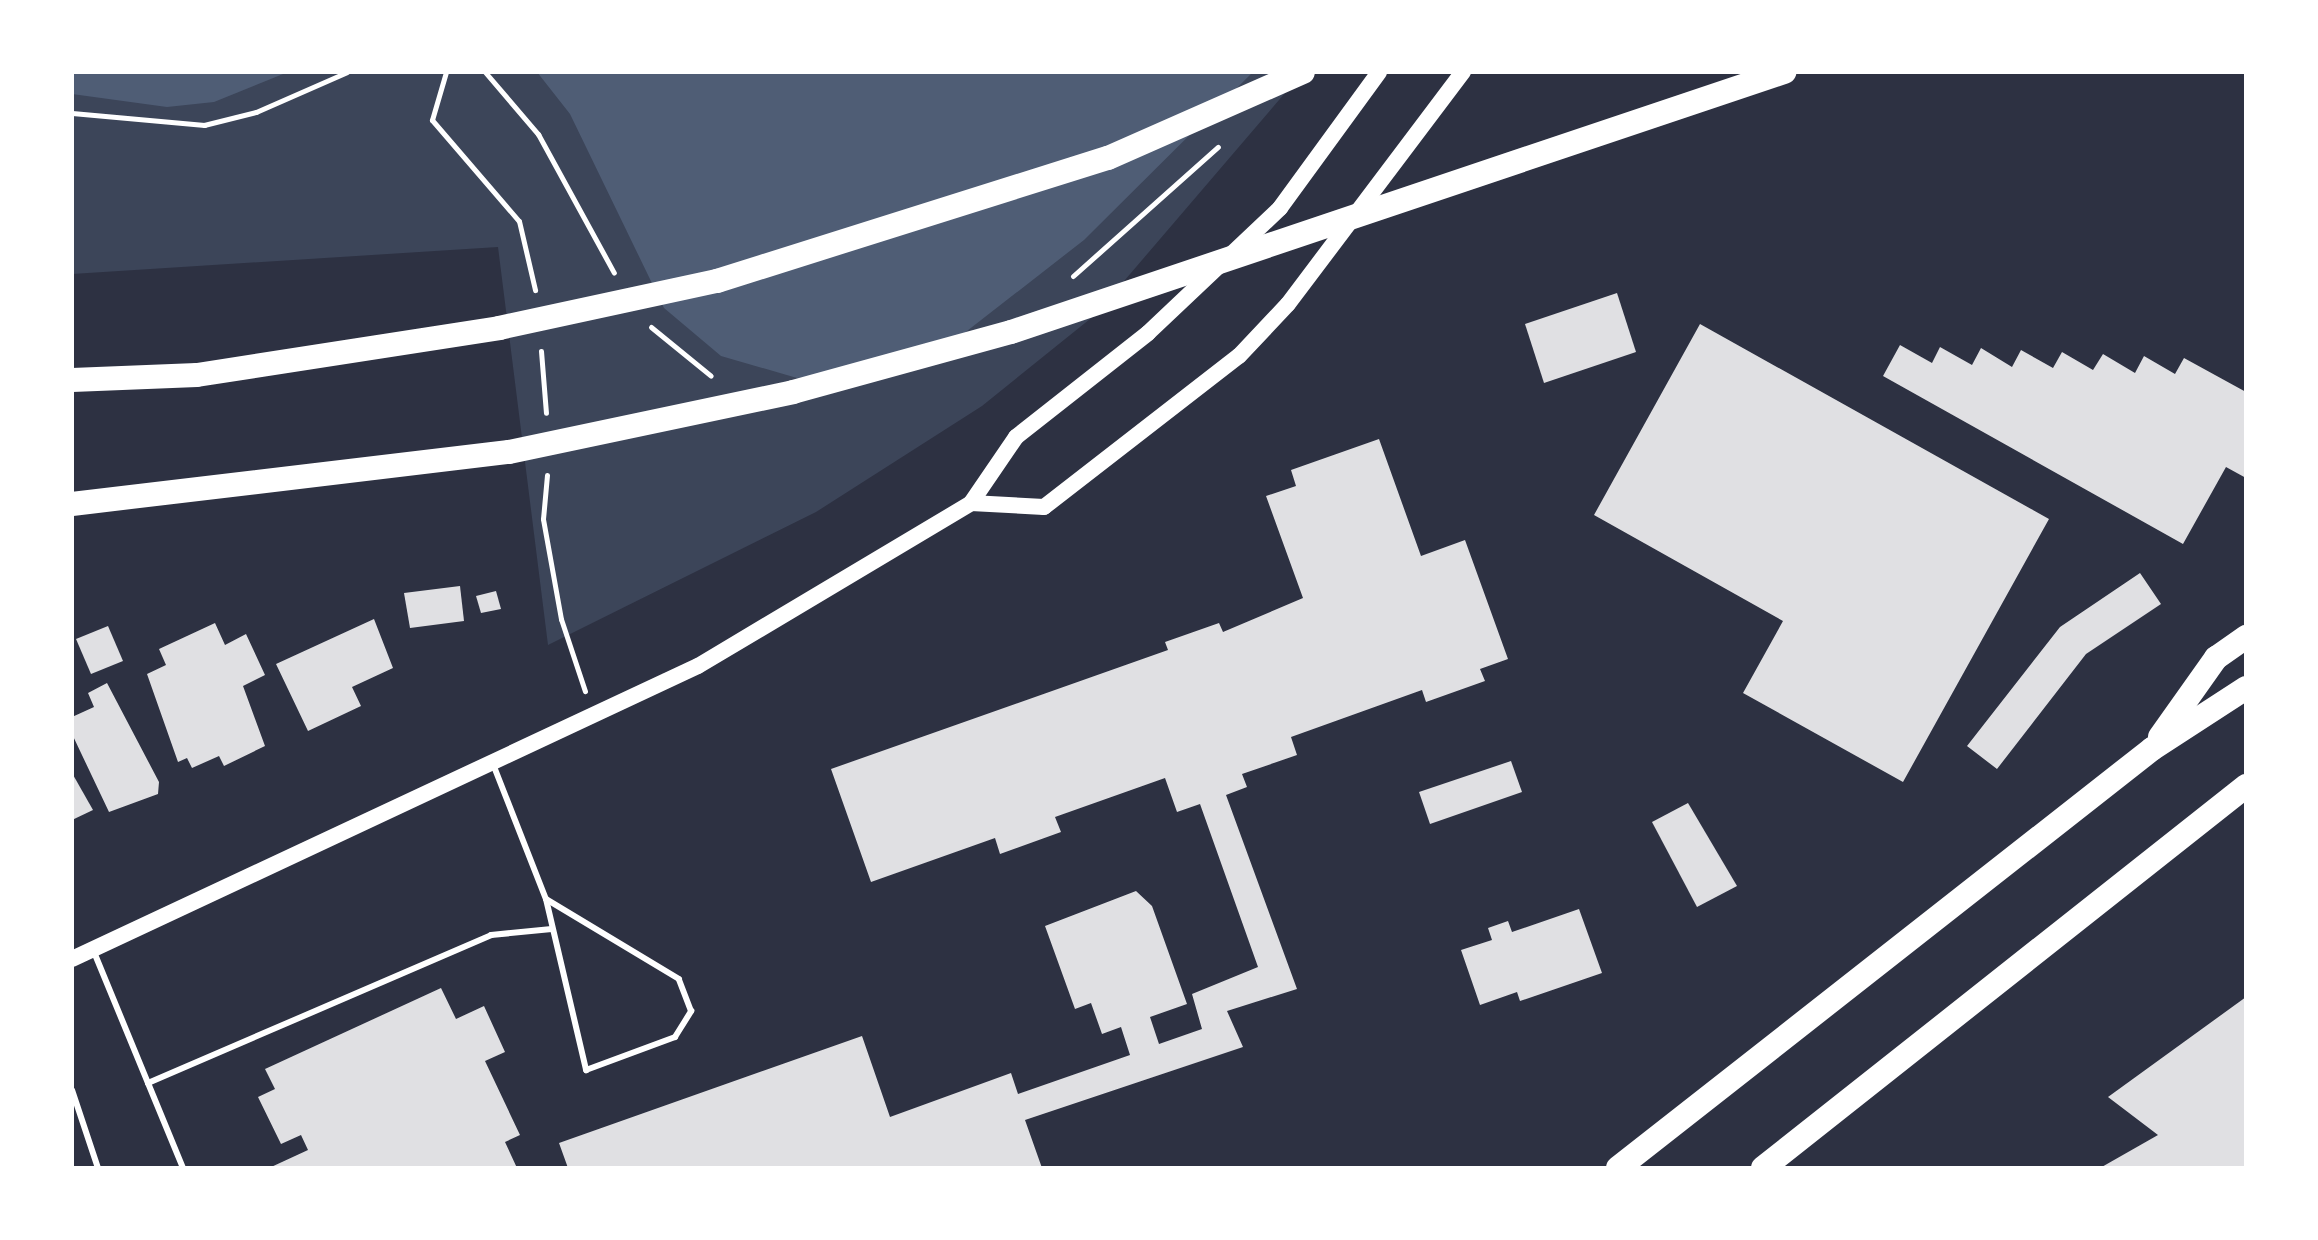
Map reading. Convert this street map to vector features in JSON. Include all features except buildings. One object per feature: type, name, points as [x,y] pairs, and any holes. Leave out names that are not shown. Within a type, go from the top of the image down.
[{"type":"highway","points":[[72,380],[197,375],[499,328],[717,281],[909,226],[1108,158],[1303,72]]},
{"type":"highway","points":[[72,504],[509,452],[793,392],[1011,332],[1784,72]]},
{"type":"highway","points":[[2152,749],[2216,658],[2246,637]]},
{"type":"highway","points":[[1618,1168],[2152,749],[2246,688]]},
{"type":"highway","points":[[1763,1168],[2246,786]]},
{"type":"main road","points":[[72,959],[698,666],[971,503],[1016,437],[1148,333],[1280,208],[1379,72]]},
{"type":"main road","points":[[971,503],[1044,507],[1239,356],[1288,304],[1463,72]]},
{"type":"lane","points":[[492,761],[546,899],[586,1070],[675,1037],[691,1011],[679,979],[546,899]]},
{"type":"lane","points":[[148,1083],[491,935],[552,929]]},
{"type":"lane","points":[[93,950],[183,1168]]},
{"type":"lane","points":[[72,1090],[98,1168]]},
{"type":"path","points":[[72,113],[204,125],[256,112],[347,72]]},
{"type":"path","points":[[446,72],[432,120],[519,221],[537,306]]},
{"type":"path","points":[[540,335],[547,422]]},
{"type":"path","points":[[548,464],[543,519],[561,619],[592,715]]},
{"type":"shaded area","points":[[72,72],[1303,72],[1095,315],[982,406],[816,512],[548,645],[498,247],[72,274]]},
{"type":"shaded area","points":[[72,72],[288,72],[214,102],[167,107],[72,94]]},
{"type":"shaded area","points":[[537,72],[1253,72],[1084,240],[958,338],[860,371],[797,378],[721,356],[664,308],[570,114]]}]
